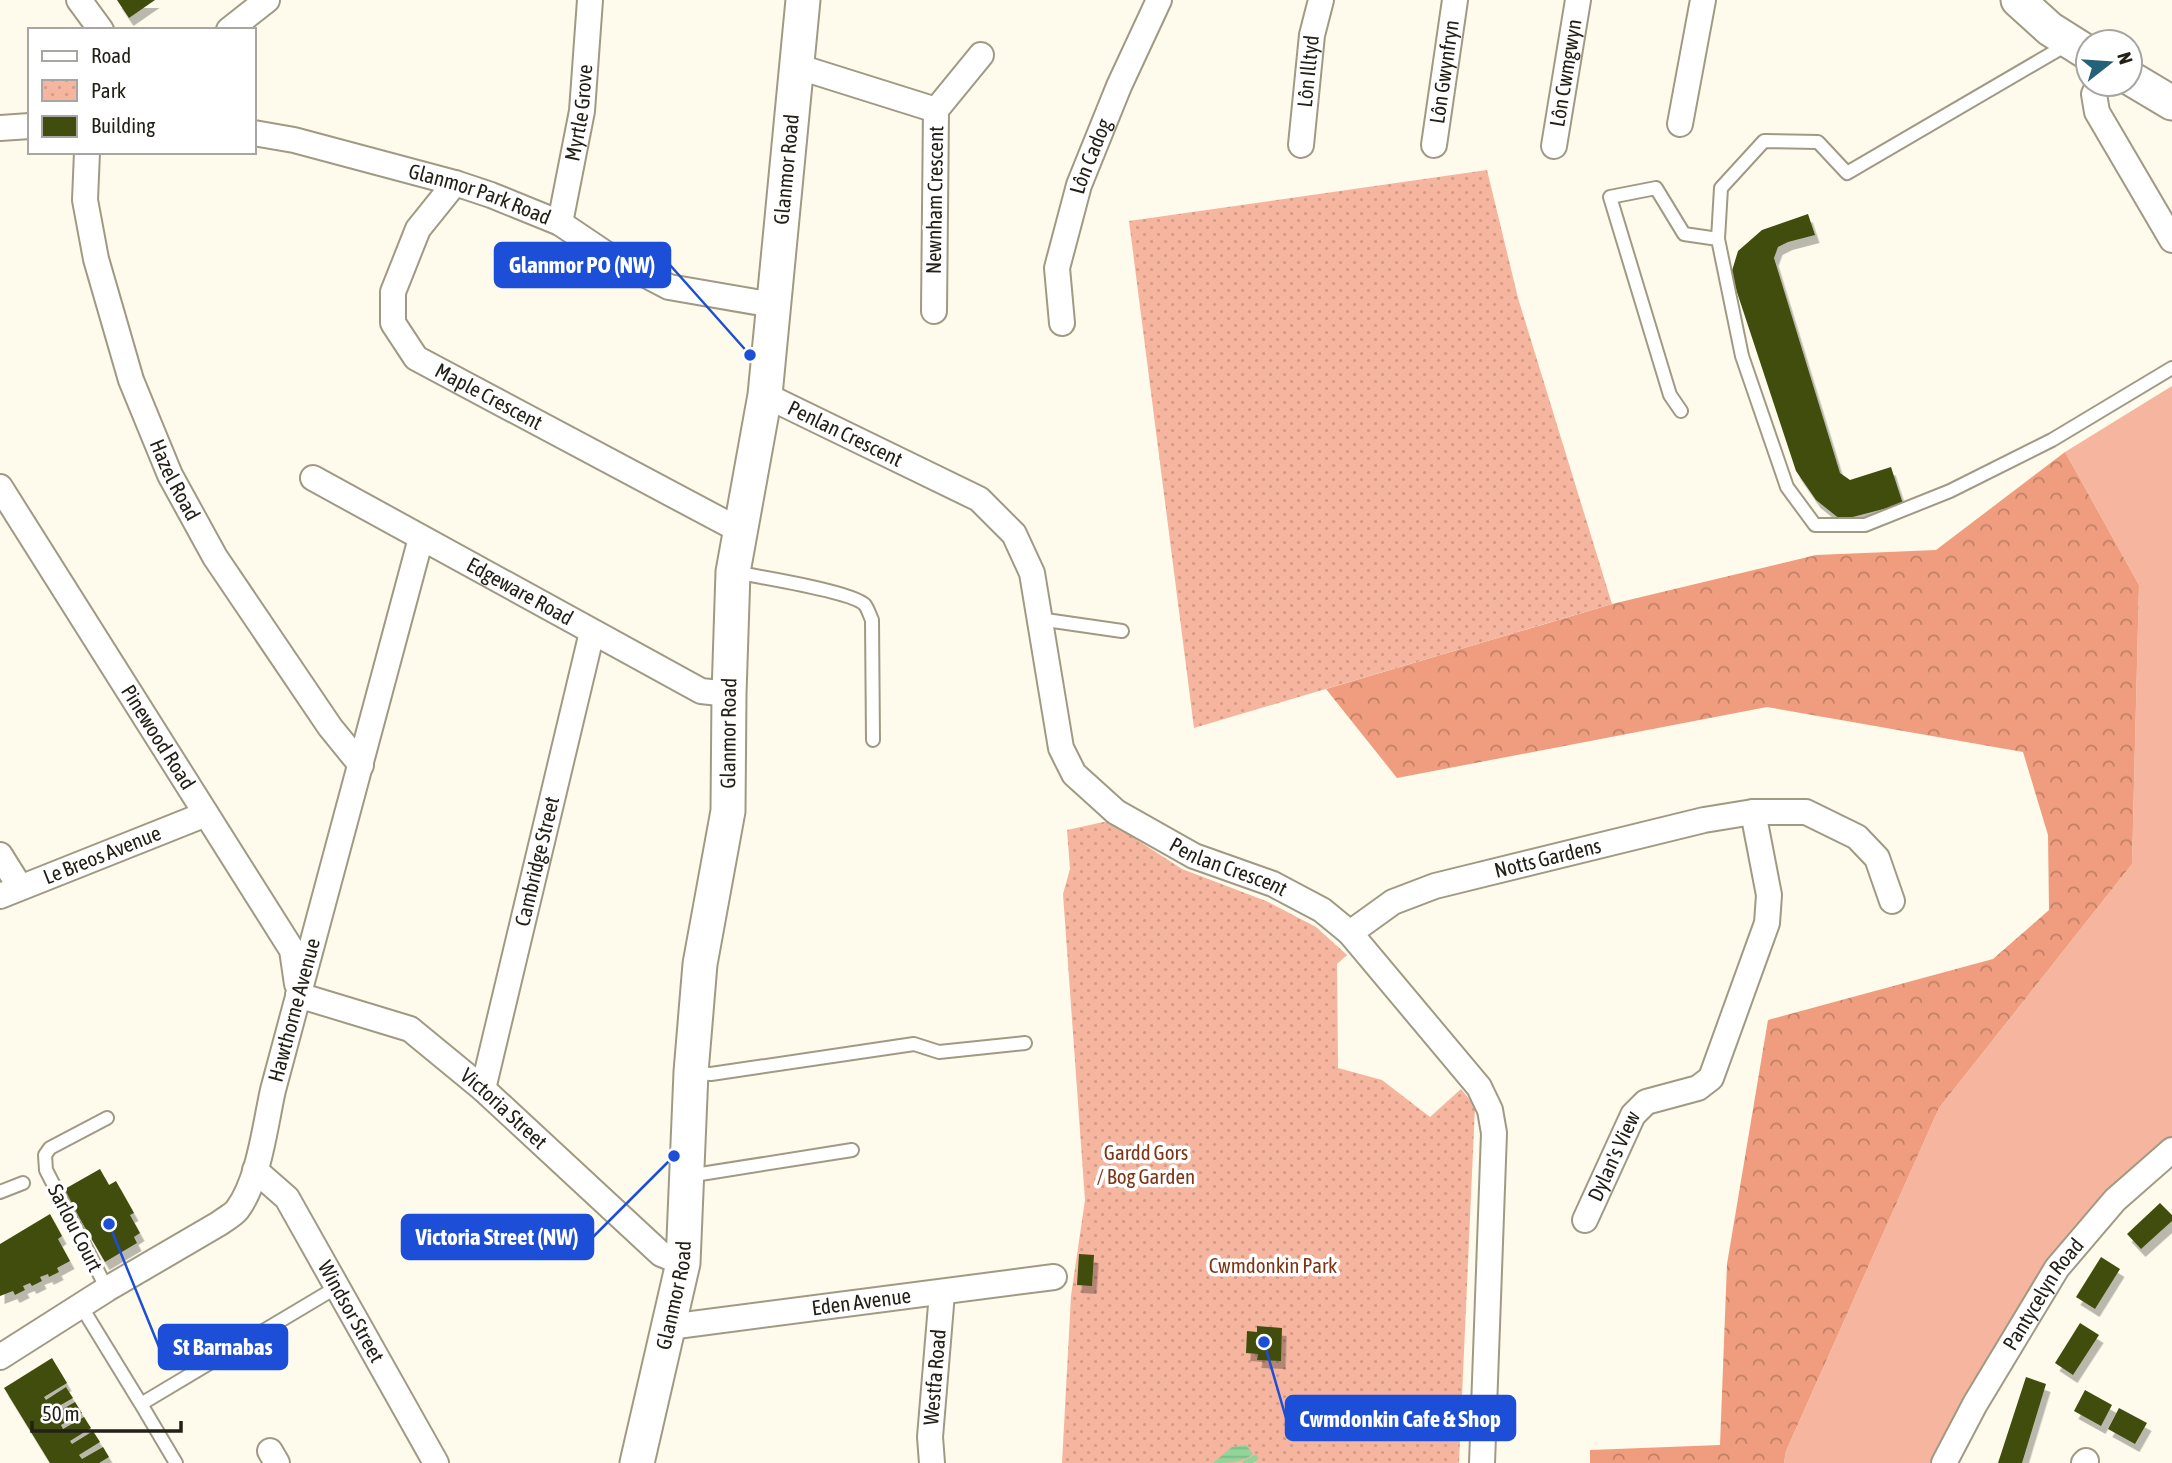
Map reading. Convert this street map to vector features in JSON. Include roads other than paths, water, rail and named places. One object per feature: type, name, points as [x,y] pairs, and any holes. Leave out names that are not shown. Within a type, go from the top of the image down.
[{"type":"street","points":[[79,0],[100,28]]},
{"type":"street","points":[[232,28],[267,0]]},
{"type":"street","name":"Myrtle Grove","points":[[560,223],[582,111],[590,0]]},
{"type":"street","name":"Glanmor Road","points":[[637,1463],[683,1263],[691,1073],[700,964],[728,811],[733,572],[765,396],[803,0]]},
{"type":"street","name":"Lôn Cadog","points":[[1062,323],[1057,268],[1079,185],[1119,86],[1159,0]]},
{"type":"street","name":"Lôn Illtyd","points":[[1301,145],[1312,35],[1321,0]]},
{"type":"street","name":"Lôn Gwynfryn","points":[[1434,145],[1455,0]]},
{"type":"street","name":"Lôn Cwmgwyn","points":[[1554,146],[1578,0]]},
{"type":"street","points":[[1680,124],[1703,0]]},
{"type":"street","points":[[2018,0],[2050,29],[2074,45]]},
{"type":"street","points":[[936,110],[981,55]]},
{"type":"street","name":"Newnham Crescent","points":[[796,66],[936,110],[934,311]]},
{"type":"street","points":[[2144,86],[2172,103]]},
{"type":"street","points":[[2095,98],[2097,112],[2172,240]]},
{"type":"street","points":[[0,128],[28,126]]},
{"type":"street","name":"Glanmor Park Road","points":[[256,132],[455,183],[491,195],[560,223],[606,254],[669,287],[773,305]]},
{"type":"street","name":"Hazel Road","points":[[86,154],[85,200],[96,259],[131,380],[170,475],[215,557],[330,727],[361,765]]},
{"type":"street","name":"Maple Crescent","points":[[455,183],[418,229],[393,292],[393,323],[416,358],[739,530]]},
{"type":"street","name":"Penlan Crescent","points":[[765,396],[979,499],[1014,534],[1032,573],[1061,748],[1074,774],[1116,812],[1194,856],[1273,884],[1322,910],[1350,933],[1479,1087],[1490,1110],[1494,1133],[1482,1463]]},
{"type":"street","name":"Edgeware Road","points":[[313,478],[701,691],[729,694]]},
{"type":"street","name":"Pinewood Road","points":[[0,487],[292,950],[298,995]]},
{"type":"street","name":"Hawthorne Avenue","points":[[0,1357],[236,1211],[255,1170],[298,995],[421,538]]},
{"type":"street","name":"Cambridge Street","points":[[483,1089],[592,632]]},
{"type":"street","name":"Notts Gardens","points":[[1350,933],[1393,902],[1435,886],[1704,820],[1753,812],[1806,812],[1857,837],[1877,858],[1892,901]]},
{"type":"street","name":"Dylan's View","points":[[1585,1220],[1633,1115],[1646,1102],[1698,1088],[1711,1078],[1767,923],[1769,895],[1753,812]]},
{"type":"street","name":"Le Breos Avenue","points":[[10,892],[206,814]]},
{"type":"street","points":[[0,855],[10,892]]},
{"type":"street","name":"Victoria Street","points":[[298,995],[410,1029],[483,1089],[661,1254],[683,1263]]},
{"type":"street","name":"Pantycelyn Road","points":[[1944,1463],[1975,1404],[2057,1268],[2115,1200],[2172,1150]]},
{"type":"street","name":"Windsor Street","points":[[255,1170],[287,1198],[436,1463]]},
{"type":"street","name":"Eden Avenue","points":[[669,1327],[1054,1277]]},
{"type":"street","name":"Westfa Road","points":[[932,1463],[930,1437],[942,1293]]},
{"type":"lane","points":[[2074,51],[1847,173],[1818,142],[1764,141],[1721,188],[1718,239],[1742,356],[1787,487],[1815,525],[1865,525],[1950,491],[2052,440],[2172,368]]},
{"type":"lane","points":[[1681,411],[1670,396],[1610,197],[1656,188],[1684,234],[1718,239]]},
{"type":"lane","points":[[733,572],[852,597],[865,605],[872,620],[873,740]]},
{"type":"lane","points":[[1039,619],[1122,631]]},
{"type":"lane","points":[[691,1073],[711,1074],[914,1044],[939,1052],[1025,1043]]},
{"type":"lane","name":"Sarlou Court","points":[[107,1118],[50,1148],[45,1155],[46,1170],[107,1289]]},
{"type":"lane","points":[[688,1176],[852,1150]]},
{"type":"lane","points":[[0,1192],[23,1183]]},
{"type":"lane","points":[[141,1404],[337,1287]]},
{"type":"lane","points":[[81,1306],[176,1463]]},
{"type":"waterway","points":[[1246,1463],[1255,1458]]},
{"type":"place","name":"Glanmor PO (NW)","points":[[750,355]]},
{"type":"place","name":"Victoria Street (NW)","points":[[674,1156]]},
{"type":"place","name":"St Barnabas","points":[[109,1224]]},
{"type":"place","name":"Cwmdonkin Cafe & Shop","points":[[1264,1342]]},
{"type":"park label","name":"Gardd Gors / Bog Garden","points":[[1146,1165]]},
{"type":"park label","name":"Cwmdonkin Park","points":[[1273,1266]]}]
